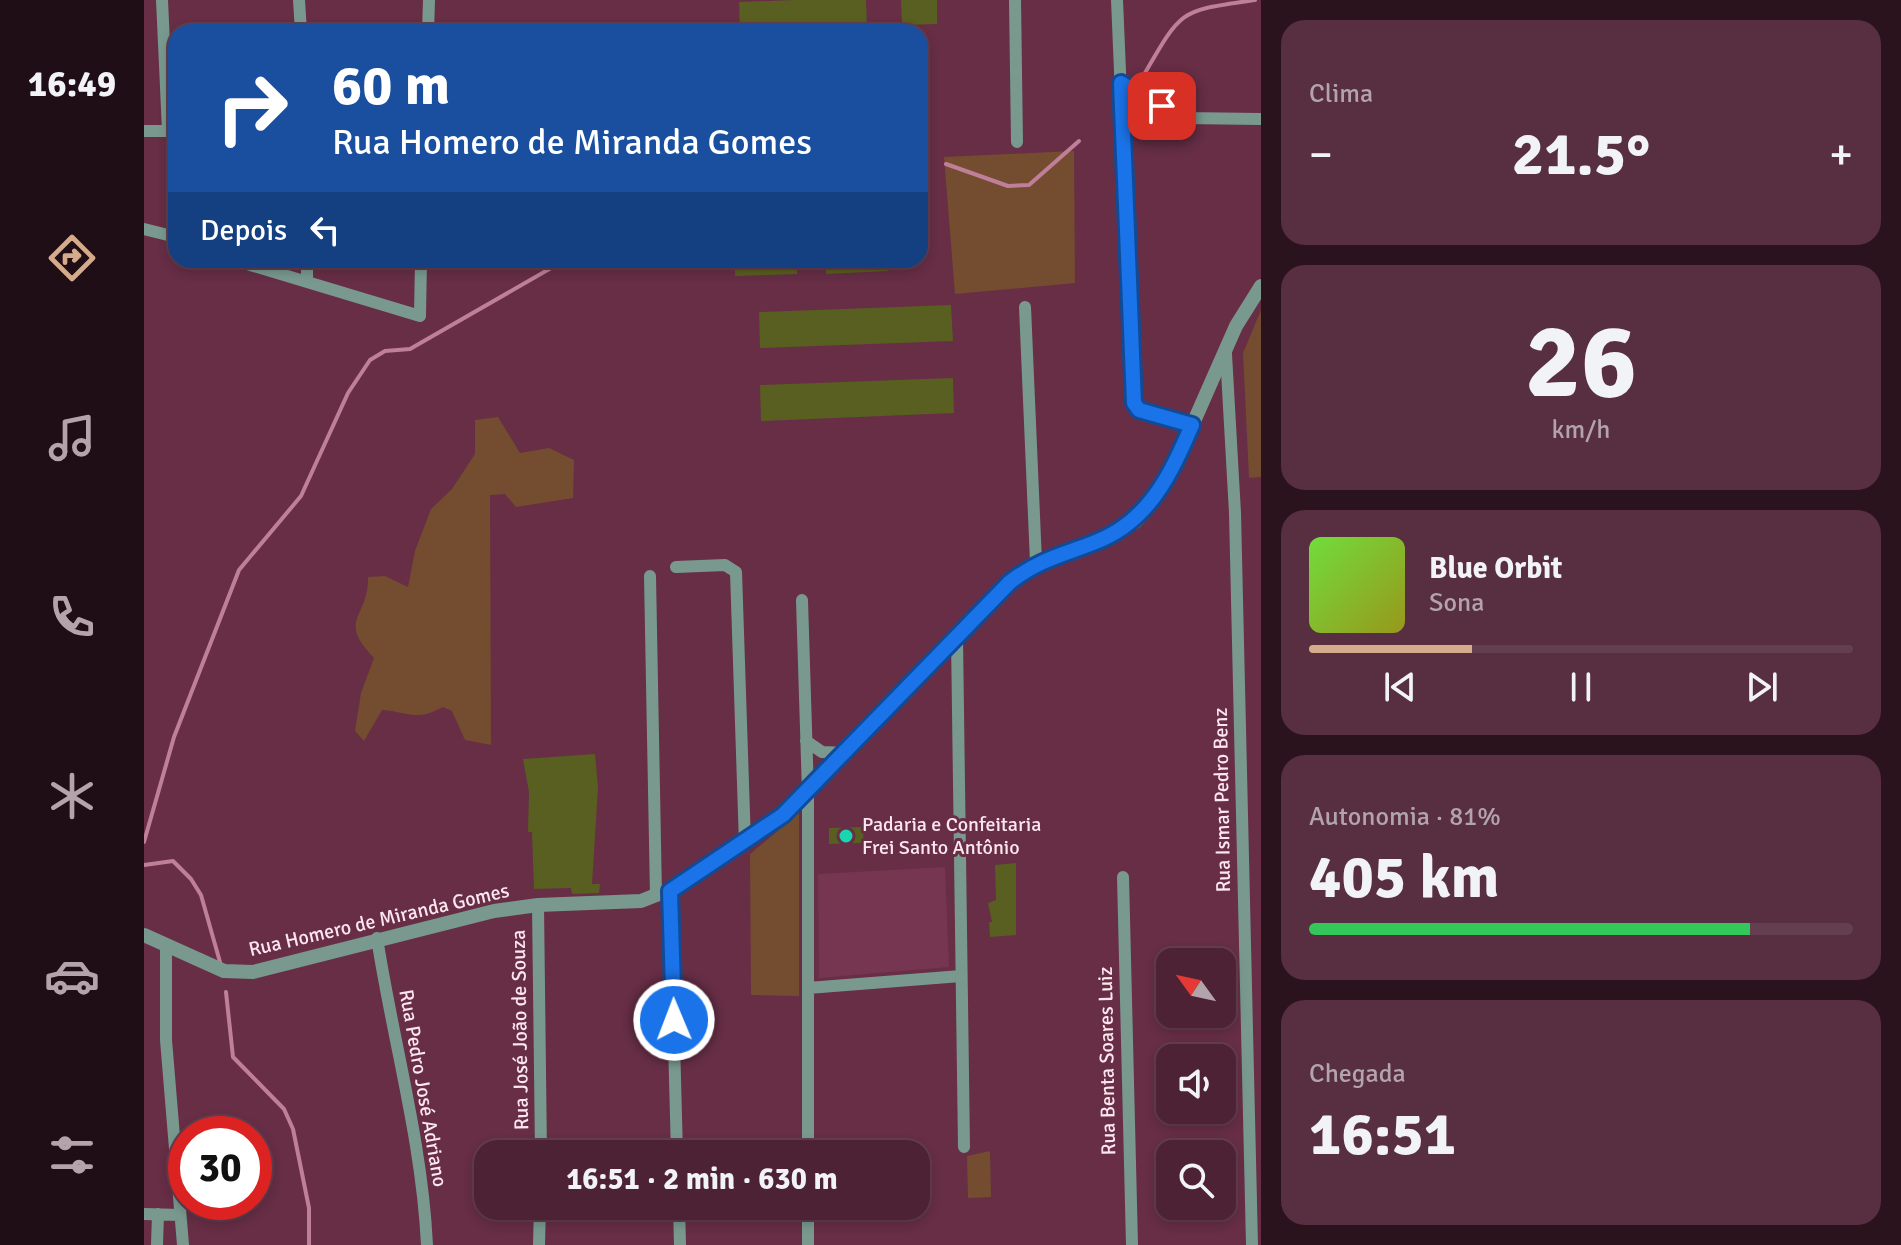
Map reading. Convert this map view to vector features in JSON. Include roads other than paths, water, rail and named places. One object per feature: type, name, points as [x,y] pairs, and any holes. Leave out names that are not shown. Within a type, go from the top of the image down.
[{"type":"street","points":[[162,0],[168,79]]},
{"type":"street","points":[[299,0],[300,24]]},
{"type":"street","points":[[428,24],[429,0]]},
{"type":"street","points":[[1015,0],[1017,142]]},
{"type":"street","points":[[1117,0],[1115,22],[1121,83],[1134,403],[1139,410],[1192,425]]},
{"type":"street","points":[[1121,83],[1183,118],[1261,119]]},
{"type":"street","points":[[144,131],[168,131]]},
{"type":"street","points":[[144,229],[168,235]]},
{"type":"street","points":[[263,268],[420,316],[421,268]]},
{"type":"street","points":[[307,268],[307,280]]},
{"type":"street","name":"Rua Homero de Miranda Gomes","points":[[144,935],[209,965],[238,973],[270,969],[377,938],[429,929],[494,911],[538,905],[625,903],[663,893],[745,844],[808,793],[1010,582],[1036,562],[1094,543],[1135,522],[1173,469],[1236,326],[1261,286]]},
{"type":"street","points":[[1025,307],[1036,562]]},
{"type":"street","name":"Rua Ismar Pedro Benz","points":[[1226,354],[1236,528],[1252,1245]]},
{"type":"street","points":[[676,567],[725,565],[732,566],[736,572],[745,844]]},
{"type":"street","points":[[650,576],[676,1140]]},
{"type":"street","points":[[802,600],[808,793],[808,1140]]},
{"type":"street","points":[[957,638],[964,1147]]},
{"type":"street","points":[[806,741],[822,752],[847,753]]},
{"type":"street","name":"Rua Benta Soares Luiz","points":[[1123,877],[1132,1245]]},
{"type":"street","name":"Rua José João de Souza","points":[[538,905],[541,1140]]},
{"type":"street","name":"Rua Pedro José Adriano","points":[[377,938],[392,1028],[412,1117],[427,1245]]},
{"type":"street","points":[[166,945],[166,1040],[172,1116]]},
{"type":"street","points":[[808,988],[961,976]]},
{"type":"street","points":[[144,1214],[168,1214]]},
{"type":"street","points":[[157,1245],[158,1214]]},
{"type":"street","points":[[180,1220],[183,1245]]},
{"type":"street","points":[[539,1245],[540,1220]]},
{"type":"street","points":[[679,1220],[680,1245]]},
{"type":"street","points":[[808,1220],[808,1245]]},
{"type":"waterway","points":[[1145,73],[1168,35],[1186,16],[1212,7],[1255,0]]},
{"type":"waterway","points":[[946,164],[1008,186],[1029,185],[1079,141]]},
{"type":"waterway","points":[[144,842],[174,737],[239,570],[301,496],[348,393],[370,360],[385,351],[410,349],[551,268]]},
{"type":"waterway","points":[[144,865],[173,861],[191,879],[201,895],[220,962]]},
{"type":"waterway","points":[[226,992],[233,1057],[284,1109],[293,1129],[309,1208],[309,1245]]},
{"type":"place","name":"Padaria e Confeitaria Frei Santo Antônio","points":[[846,836]]}]
